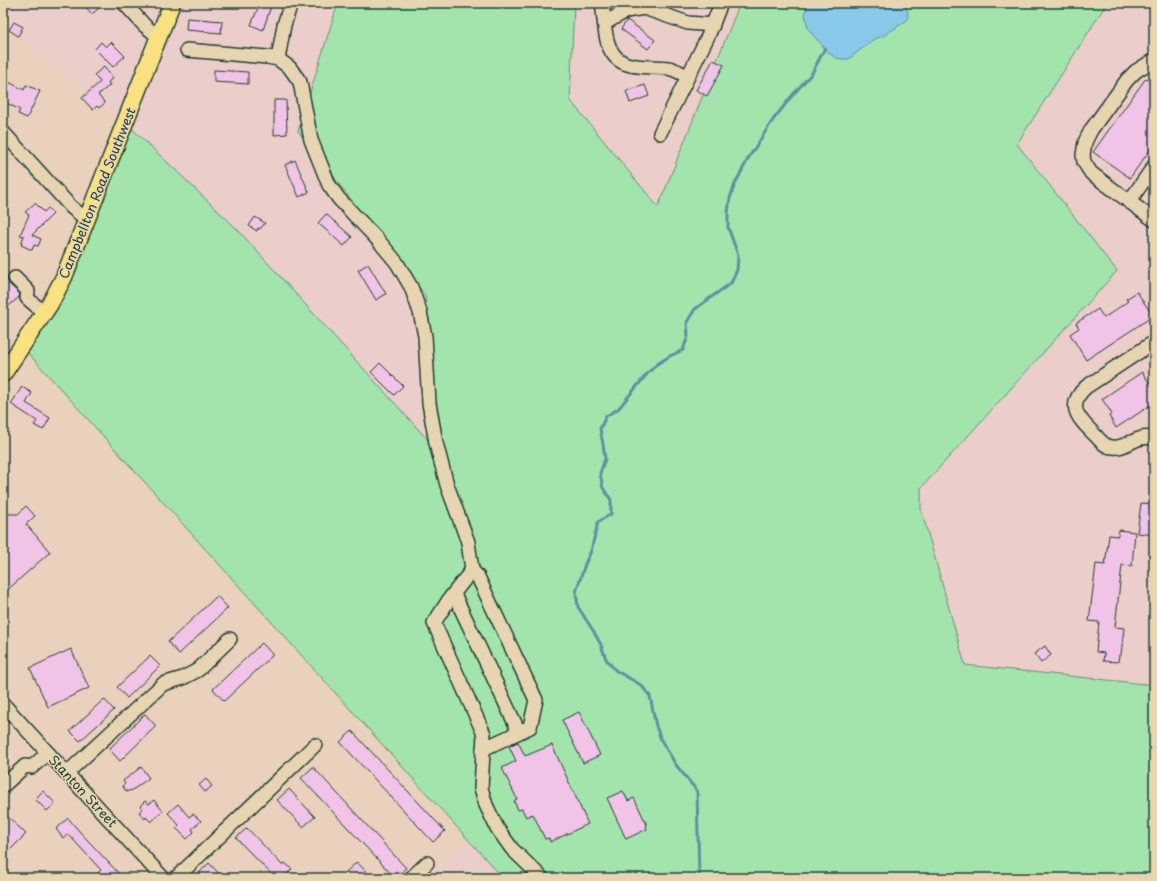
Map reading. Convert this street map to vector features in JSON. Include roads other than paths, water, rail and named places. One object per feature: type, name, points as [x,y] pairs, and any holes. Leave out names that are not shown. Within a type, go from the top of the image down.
[{"type":"main road","name":"Campbellton Road Southwest","points":[[3,374],[50,304],[64,277],[172,3]]},
{"type":"street","points":[[124,3],[145,26],[159,37]]},
{"type":"street","points":[[278,60],[284,25],[291,3]]},
{"type":"street","points":[[602,3],[607,41],[614,56],[629,66],[670,68],[688,76]]},
{"type":"street","points":[[660,133],[713,25],[721,3]]},
{"type":"street","points":[[605,23],[626,10],[644,8],[688,23],[713,25]]},
{"type":"street","points":[[187,50],[267,56],[278,60],[290,68],[300,82],[311,140],[329,185],[339,199],[378,240],[397,263],[411,287],[420,312],[425,336],[429,403],[436,443],[447,485],[469,547],[472,570],[478,577],[536,700],[530,727],[483,749]]},
{"type":"street","points":[[1154,60],[1136,71],[1127,80],[1091,130],[1083,148],[1084,162],[1091,173],[1154,220]]},
{"type":"street","points":[[3,132],[71,207],[87,220]]},
{"type":"street","points":[[1129,202],[1154,166]]},
{"type":"street","points":[[15,278],[28,291],[27,298],[44,313]]},
{"type":"street","points":[[1154,342],[1086,387],[1081,392],[1075,403],[1077,413],[1082,422],[1106,446],[1117,447],[1141,438],[1154,438]]},
{"type":"street","points":[[472,570],[434,624],[484,734],[481,788],[486,805],[497,828],[512,849],[542,878]]},
{"type":"street","points":[[454,594],[519,732]]},
{"type":"street","points":[[66,773],[163,684],[183,678],[198,670],[230,639]]},
{"type":"street","name":"Stanton Street","points":[[3,704],[163,878]]},
{"type":"street","points":[[176,878],[315,744]]},
{"type":"street","points":[[3,786],[25,766],[32,767],[48,753]]},
{"type":"street","points":[[411,878],[427,863]]},
{"type":"water","points":[[809,3],[904,3],[908,16],[906,21],[883,36],[874,39],[849,59],[842,59],[836,58],[830,54],[808,28],[805,15]]},
{"type":"waterway","points":[[699,878],[697,791],[676,765],[661,740],[656,726],[650,696],[641,685],[615,670],[606,659],[601,645],[578,607],[576,592],[591,551],[598,522],[611,514],[611,500],[603,488],[600,473],[605,459],[600,429],[606,416],[618,409],[657,364],[683,350],[688,336],[687,322],[695,309],[731,283],[737,270],[738,255],[728,227],[730,198],[735,184],[749,157],[773,120],[812,73],[825,48]]}]
